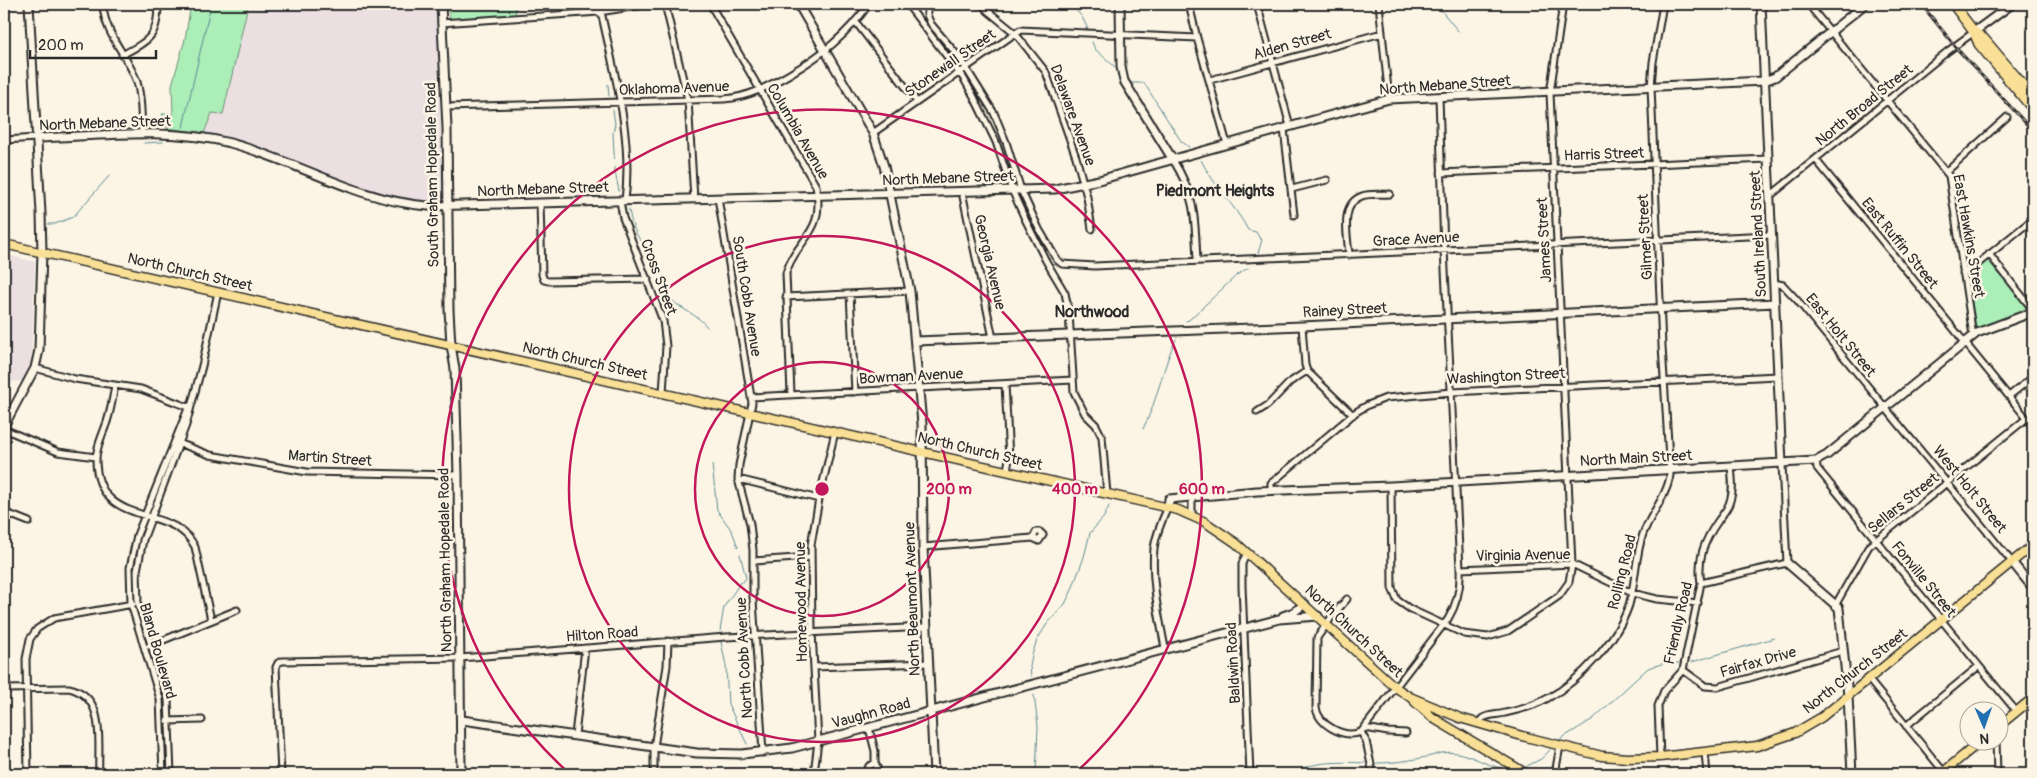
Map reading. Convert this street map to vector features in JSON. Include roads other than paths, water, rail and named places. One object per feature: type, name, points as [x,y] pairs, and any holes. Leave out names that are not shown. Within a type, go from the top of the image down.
[{"type":"highway","points":[[1953,4],[1974,32],[1984,39],[2032,103]]},
{"type":"main road","name":"North Church Street","points":[[4,244],[1168,507],[1192,515],[1229,537],[1395,687],[1410,697],[1478,724],[1560,746],[1616,757],[1660,758],[1705,753],[1757,746],[1785,738],[1822,717],[2033,545]]},
{"type":"main road","points":[[1410,697],[1433,718],[1526,774]]},
{"type":"main road","points":[[2010,717],[2033,698]]},
{"type":"main road","points":[[1942,773],[1970,750]]},
{"type":"street","points":[[29,4],[42,252],[39,350],[35,368],[4,428],[58,452],[96,457]]},
{"type":"street","points":[[104,4],[106,23],[136,80],[140,92],[142,133]]},
{"type":"street","points":[[122,55],[145,43],[152,36],[157,25],[158,4]]},
{"type":"street","name":"South Graham Hopedale Road","points":[[441,4],[446,107],[446,206],[451,345]]},
{"type":"street","name":"Cross Street","points":[[597,4],[602,16],[621,102],[626,164],[622,201],[624,218],[661,313],[665,334],[663,393]]},
{"type":"street","points":[[441,22],[599,12],[650,4]]},
{"type":"street","points":[[665,4],[688,100],[694,199]]},
{"type":"street","name":"Columbia Avenue","points":[[710,4],[816,186],[818,195],[814,228],[788,267],[785,280],[791,394]]},
{"type":"street","name":"North Beaumont Avenue","points":[[798,4],[873,133],[884,166],[910,291],[919,389],[926,628],[934,774]]},
{"type":"street","name":"Oklahoma Avenue","points":[[446,107],[732,99],[751,95],[826,51],[869,4]]},
{"type":"street","points":[[907,4],[959,73],[989,126],[1012,190],[1036,242],[1067,299],[1074,392],[1078,404],[1096,425],[1102,437],[1107,494]]},
{"type":"street","points":[[926,4],[931,24],[967,68],[986,98],[1000,127],[1021,190],[1039,229],[1057,260],[1062,264],[1052,272]]},
{"type":"street","name":"Delaware Avenue","points":[[982,4],[1016,33],[1039,62],[1051,83],[1084,184],[1092,229]]},
{"type":"street","points":[[1120,4],[1121,67],[1124,81],[1184,178],[1192,200],[1197,261]]},
{"type":"street","points":[[1189,4],[1227,144]]},
{"type":"street","points":[[1257,4],[1287,128],[1294,215]]},
{"type":"street","points":[[1379,4],[1389,100]]},
{"type":"street","name":"James Street","points":[[1391,486],[1392,588],[1394,595],[1401,604],[1444,625],[1473,636],[1488,637],[1508,631],[1560,596],[1569,582],[1572,564],[1550,92],[1564,4]]},
{"type":"street","name":"Gilmer Street","points":[[1663,4],[1653,62],[1651,87],[1653,164],[1669,470]]},
{"type":"street","name":"South Ireland Street","points":[[1761,4],[1782,464]]},
{"type":"street","name":"East Hawkins Street","points":[[1808,4],[1946,172],[1950,183],[1973,336]]},
{"type":"street","name":"North Mebane Street","points":[[4,140],[142,133],[184,135],[229,143],[263,154],[364,194],[410,204],[446,206],[1055,188],[1084,184],[1389,100],[1764,81],[1775,77],[1865,4]]},
{"type":"street","points":[[1974,32],[2012,4]]},
{"type":"street","points":[[915,14],[927,11]]},
{"type":"street","points":[[855,21],[917,102]]},
{"type":"street","name":"Stonewall Street","points":[[873,133],[1016,33],[1025,30],[1120,36],[1197,38]]},
{"type":"street","name":"North Broad Street","points":[[1770,196],[1974,32]]},
{"type":"street","name":"Alden Street","points":[[1210,80],[1382,33]]},
{"type":"street","points":[[1348,599],[1326,624],[1317,638],[1315,663],[1316,712],[1340,732],[1352,734],[1361,732],[1365,728],[1444,625],[1457,597],[1460,569],[1444,250],[1439,97]]},
{"type":"street","points":[[1946,172],[2007,117]]},
{"type":"street","name":"Harris Street","points":[[1441,173],[1768,159]]},
{"type":"street","name":"East Ruffin Street","points":[[1816,160],[2033,426]]},
{"type":"street","points":[[1292,189],[1327,180]]},
{"type":"street","name":"Georgia Avenue","points":[[962,192],[993,338]]},
{"type":"street","points":[[1349,255],[1347,222],[1350,207],[1362,196],[1390,194]]},
{"type":"street","name":"South Cobb Avenue","points":[[718,198],[751,397],[751,413],[739,465],[738,479]]},
{"type":"street","points":[[540,204],[542,275],[546,281],[648,279]]},
{"type":"street","points":[[1963,273],[1975,266],[2033,219]]},
{"type":"street","name":"Grace Avenue","points":[[1062,264],[1095,266],[1771,235]]},
{"type":"street","points":[[1989,254],[2033,311]]},
{"type":"street","name":"East Holt Street","points":[[1774,283],[1787,288],[1885,408]]},
{"type":"street","points":[[786,297],[910,291]]},
{"type":"street","name":"Bland Boulevard","points":[[163,774],[162,721],[158,688],[131,604],[129,583],[131,559],[144,516],[193,398],[218,292]]},
{"type":"street","points":[[850,294],[855,392]]},
{"type":"street","name":"Rainey Street","points":[[916,341],[1302,326],[1774,303]]},
{"type":"street","name":"North Main Street","points":[[1168,507],[1169,499],[1181,496],[1192,498],[1271,490],[1391,486],[1816,461],[1827,455],[1973,336],[2033,311]]},
{"type":"street","points":[[1302,326],[1307,371],[1353,415]]},
{"type":"street","name":"North Graham Hopedale Road","points":[[451,345],[454,369],[458,475],[462,774]]},
{"type":"street","points":[[35,368],[75,380],[141,390],[188,407]]},
{"type":"street","points":[[1257,412],[1268,405],[1290,382],[1307,371]]},
{"type":"street","name":"Washington Street","points":[[1271,490],[1271,484],[1274,480],[1353,415],[1368,405],[1386,398],[1452,392],[1778,376]]},
{"type":"street","points":[[2009,396],[2033,377]]},
{"type":"street","name":"Bowman Avenue","points":[[751,397],[1073,380]]},
{"type":"street","points":[[1005,384],[1007,471]]},
{"type":"street","points":[[116,385],[96,457],[100,482],[110,497],[125,510],[179,528],[192,540],[211,620]]},
{"type":"street","name":"Bland Boulevard","points":[[171,774],[167,692],[138,603],[136,584],[143,540],[188,407],[193,398]]},
{"type":"street","name":"West Holt Street","points":[[1885,408],[2033,588]]},
{"type":"street","name":"Sellars Street","points":[[1836,604],[1868,547],[2028,418]]},
{"type":"street","name":"Homewood Avenue","points":[[814,774],[818,741],[812,632],[812,532],[835,432]]},
{"type":"street","name":"Martin Street","points":[[176,442],[210,455],[307,472],[458,475]]},
{"type":"street","name":"Fonville Street","points":[[1816,461],[1818,468],[2016,711]]},
{"type":"street","points":[[1782,464],[1787,562],[1836,604],[1839,612],[1848,696],[1852,774]]},
{"type":"street","name":"Friendly Road","points":[[1660,758],[1658,706],[1664,690],[1683,670],[1702,583],[1700,569],[1703,547],[1732,496],[1731,466]]},
{"type":"street","name":"Rolling Road","points":[[1478,724],[1480,719],[1486,716],[1522,710],[1537,704],[1569,684],[1601,652],[1615,634],[1625,616],[1632,593],[1641,540],[1648,522],[1668,486],[1669,470]]},
{"type":"street","points":[[738,479],[819,499]]},
{"type":"street","name":"North Cobb Avenue","points":[[738,479],[750,524],[754,561],[755,635],[763,753]]},
{"type":"street","points":[[1192,498],[1192,515]]},
{"type":"street","points":[[1165,648],[1157,608],[1154,558],[1155,542],[1168,507]]},
{"type":"street","points":[[4,512],[29,522]]},
{"type":"street","points":[[923,547],[1033,538]]},
{"type":"street","name":"Baldwin Road","points":[[1247,552],[1242,564],[1250,774]]},
{"type":"street","points":[[754,561],[811,557]]},
{"type":"street","points":[[1702,583],[1787,562]]},
{"type":"street","name":"Virginia Avenue","points":[[1460,569],[1572,564],[1632,593],[1672,602],[1698,603]]},
{"type":"street","points":[[28,774],[27,648],[37,630],[46,622],[68,615],[138,603]]},
{"type":"street","name":"Vaughn Road","points":[[1279,619],[1305,604]]},
{"type":"street","points":[[144,648],[237,610]]},
{"type":"street","name":"Vaughn Road","points":[[462,720],[715,754],[763,753],[869,728],[1279,619],[1318,616]]},
{"type":"street","name":"Hilton Road","points":[[281,774],[276,667],[279,662],[460,658],[755,635],[926,628]]},
{"type":"street","points":[[654,774],[654,747],[668,641]]},
{"type":"street","points":[[575,736],[585,648]]},
{"type":"street","name":"Fairfax Drive","points":[[1683,670],[1705,686],[1718,687],[1844,651]]},
{"type":"street","points":[[814,668],[928,662]]},
{"type":"street","points":[[1906,726],[1979,666]]},
{"type":"street","points":[[1869,680],[1942,773]]},
{"type":"street","points":[[4,689],[69,688],[83,693],[91,701],[97,716],[99,774]]},
{"type":"street","points":[[162,721],[202,720]]},
{"type":"street","points":[[869,728],[876,755],[876,774]]},
{"type":"street","points":[[1365,728],[1406,733]]},
{"type":"street","points":[[1361,732],[1366,741],[1373,774]]},
{"type":"street","points":[[1555,774],[1560,746]]},
{"type":"street","points":[[1996,750],[1997,774]]},
{"type":"street","points":[[1705,753],[1707,774]]},
{"type":"street","points":[[865,774],[869,766],[875,763]]},
{"type":"waterway","points":[[183,127],[211,4]]},
{"type":"waterway","points":[[1071,4],[1082,17],[1088,29]]},
{"type":"waterway","points":[[1440,9],[1458,31]]},
{"type":"waterway","points":[[1092,42],[1095,49],[1115,67]]},
{"type":"waterway","points":[[1130,83],[1144,83],[1181,141],[1189,147]]},
{"type":"waterway","points":[[608,84],[609,96]]},
{"type":"waterway","points":[[613,110],[615,124],[613,133],[615,172],[619,191]]},
{"type":"waterway","points":[[144,143],[163,142]]},
{"type":"waterway","points":[[1201,160],[1248,230],[1256,232],[1262,240],[1258,253]]},
{"type":"waterway","points":[[48,224],[55,224],[73,217],[110,175]]},
{"type":"waterway","points":[[629,209],[634,229],[656,262],[669,296],[675,303],[699,319],[707,327]]},
{"type":"waterway","points":[[1186,321],[1237,275],[1248,268]]},
{"type":"waterway","points":[[1143,429],[1153,407],[1176,339]]},
{"type":"waterway","points":[[712,464],[717,510],[732,531],[738,547]]},
{"type":"waterway","points":[[1031,676],[1030,666],[1037,640],[1047,624],[1065,604],[1084,557],[1090,533],[1104,517],[1109,506]]},
{"type":"waterway","points":[[720,631],[724,607],[740,583],[746,578],[740,554]]},
{"type":"waterway","points":[[1692,662],[1774,638]]},
{"type":"waterway","points":[[721,642],[726,666],[728,704],[747,744]]},
{"type":"waterway","points":[[1559,740],[1593,719],[1648,668],[1665,663],[1679,663]]},
{"type":"waterway","points":[[1034,695],[1038,726],[1036,774]]},
{"type":"waterway","points":[[1527,766],[1541,759],[1550,750]]},
{"type":"waterway","points":[[1377,763],[1404,761],[1450,752],[1465,755],[1501,768]]},
{"type":"waterway","points":[[1295,774],[1300,769],[1318,764],[1338,762],[1365,763]]},
{"type":"railway","points":[[1921,4],[1959,51],[2033,131]]},
{"type":"district","name":"Piedmont Heights","points":[[1215,190]]},
{"type":"district","name":"Northwood","points":[[1092,311]]}]
